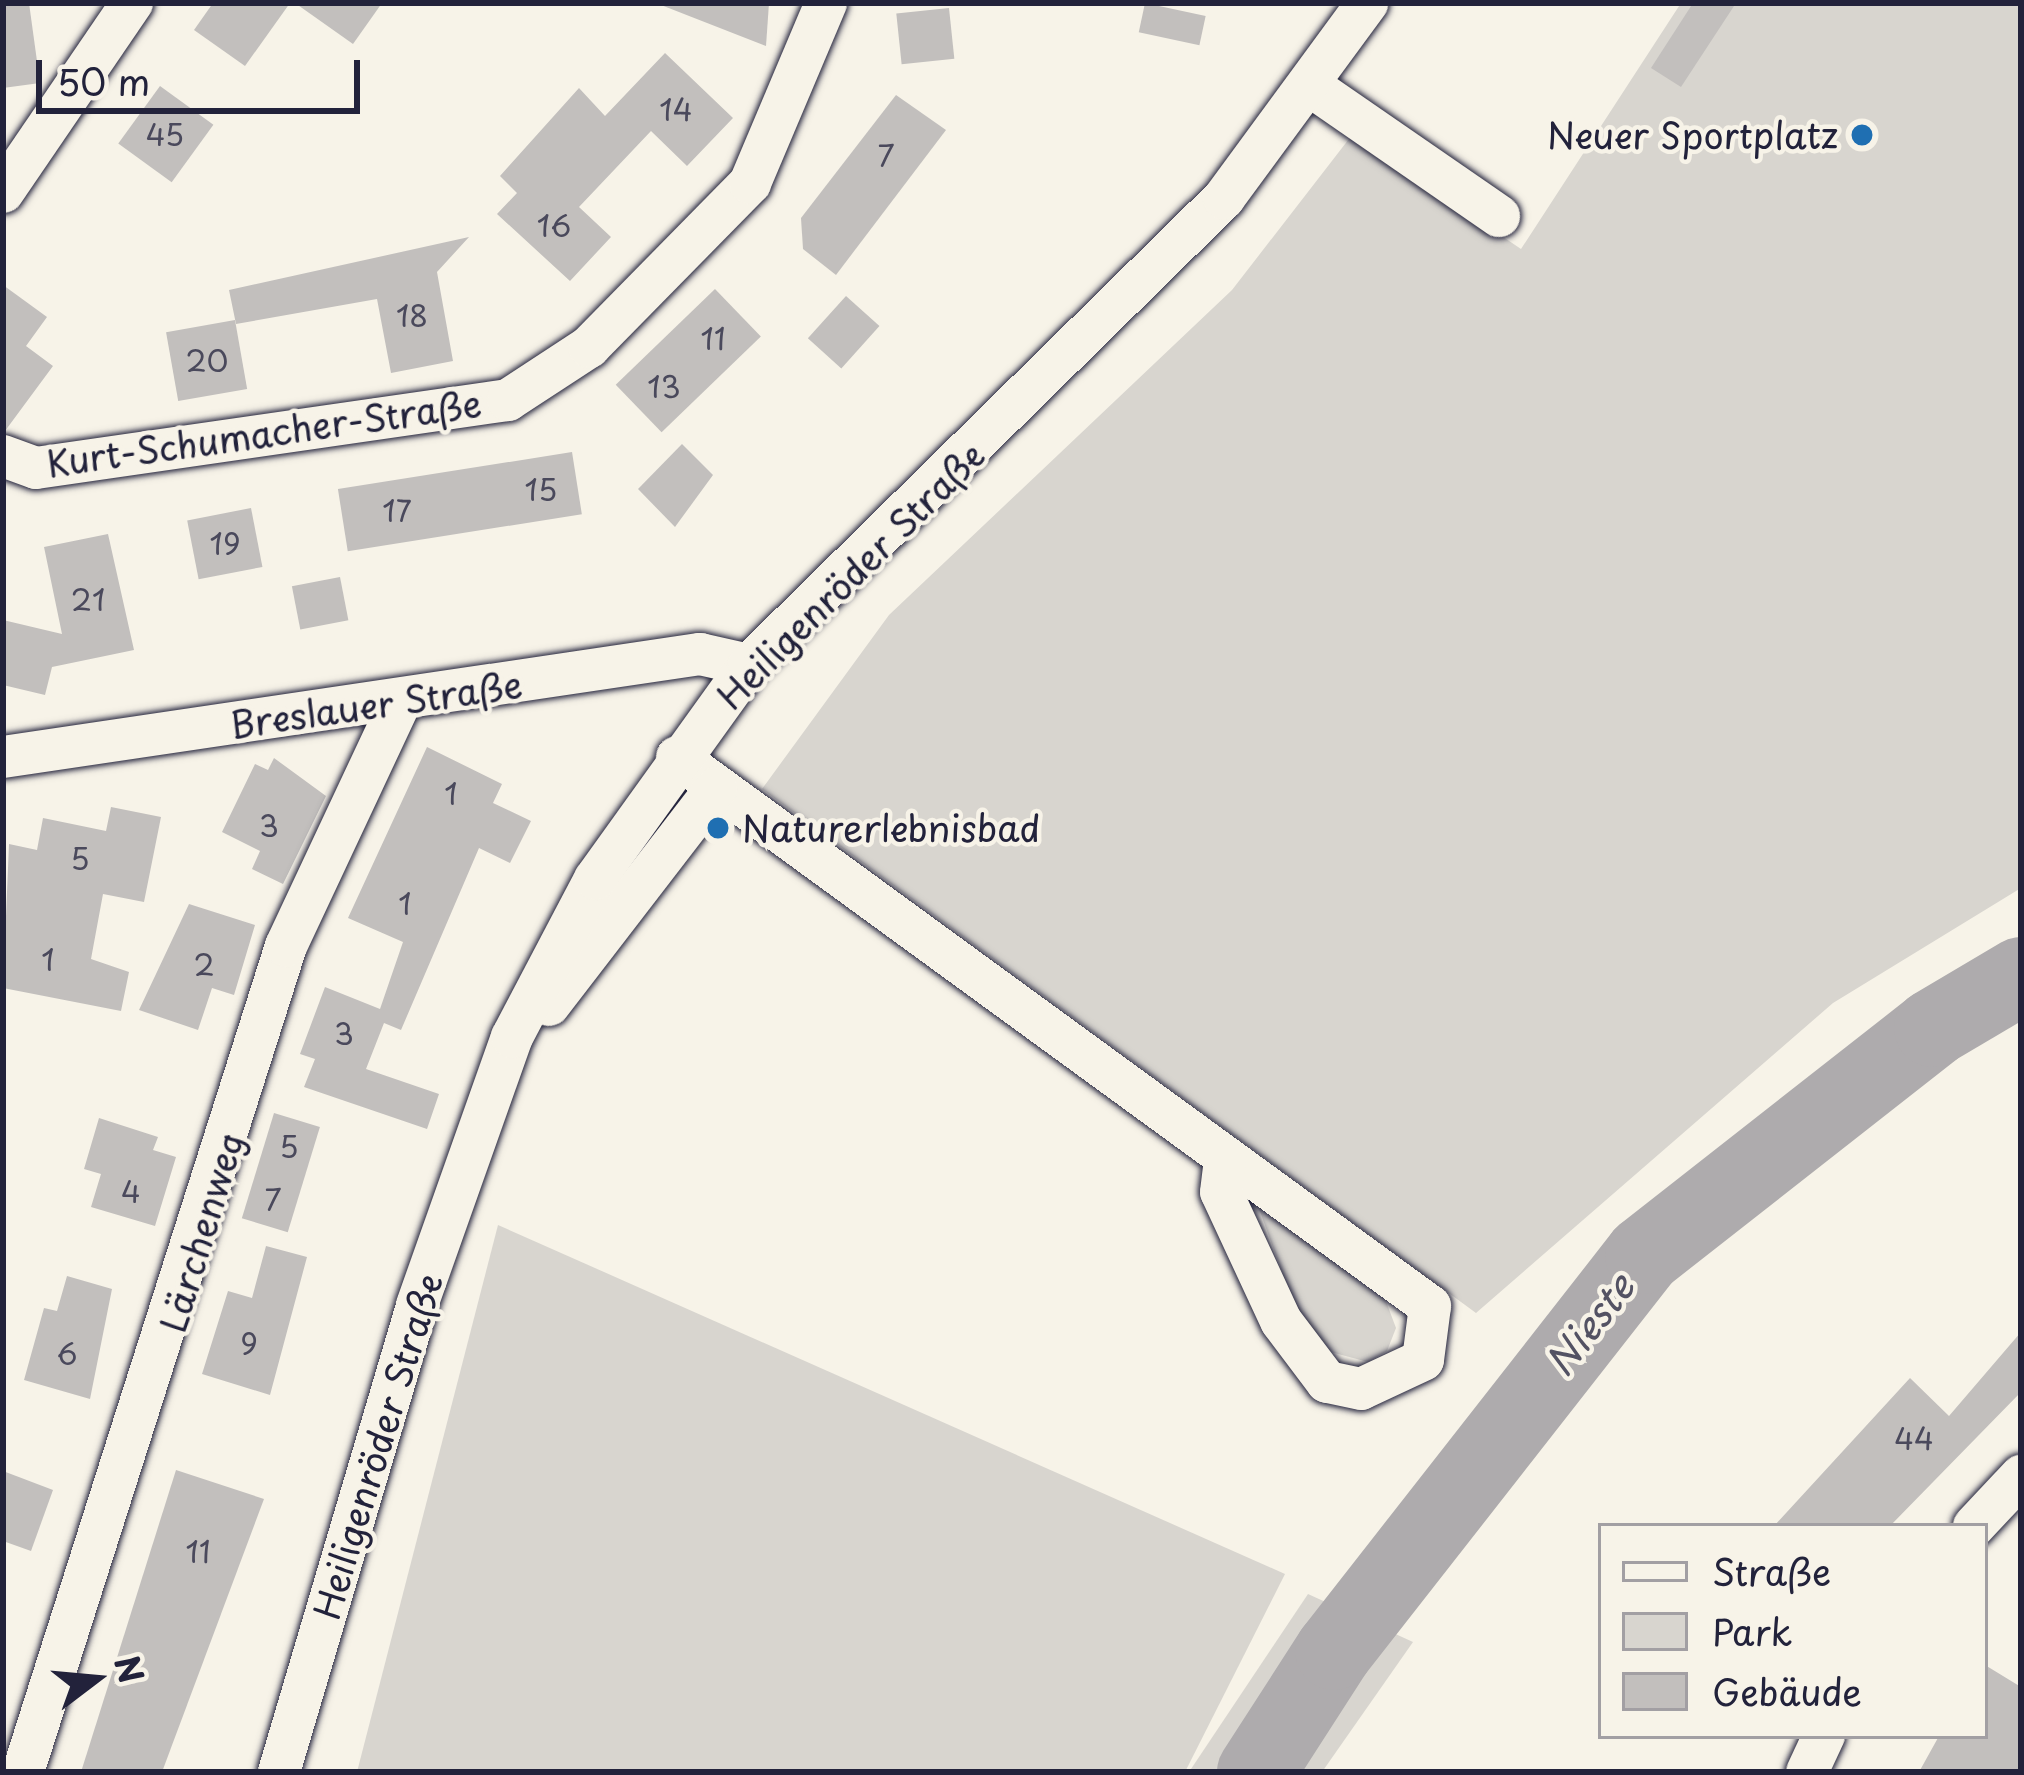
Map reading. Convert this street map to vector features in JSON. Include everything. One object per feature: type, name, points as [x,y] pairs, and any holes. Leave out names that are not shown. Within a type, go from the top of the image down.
[{"type":"street","points":[[3,192],[132,3]]},
{"type":"street","name":"Kurt-Schumacher-Straße","points":[[3,456],[36,468],[508,400],[589,347],[750,183],[826,3]]},
{"type":"street","name":"Heiligenröder Straße","points":[[279,1772],[417,1305],[512,1037],[677,757],[748,665],[1099,328],[1224,198],[1367,3]]},
{"type":"street","points":[[1309,85],[1499,216]]},
{"type":"street","name":"Breslauer Straße","points":[[3,757],[700,654],[748,665]]},
{"type":"street","name":"Lärchenweg","points":[[23,1772],[286,946],[401,701]]},
{"type":"street","points":[[677,757],[1430,1306],[1423,1360],[1361,1389],[1327,1382],[1281,1321],[1221,1192],[1225,1157]]},
{"type":"street","points":[[512,1037],[612,932],[716,788]]},
{"type":"street","points":[[1977,1523],[2021,1477]]},
{"type":"street","points":[[1807,1772],[1823,1739]]},
{"type":"green space","points":[[1681,3],[2021,3],[2021,888],[1833,1003],[1476,1313],[762,789],[889,615],[1232,290],[1352,135],[1521,249]]},
{"type":"green space","points":[[1254,1195],[1381,1288],[1396,1328],[1387,1351],[1368,1362],[1327,1351],[1294,1305]]},
{"type":"green space","points":[[498,1225],[1285,1574],[1185,1772],[357,1772]]},
{"type":"green space","points":[[1308,1594],[1413,1642],[1322,1772],[1189,1772]]},
{"type":"building","points":[[3,3],[29,3],[40,83],[3,88]]},
{"type":"building","points":[[213,3],[290,3],[245,66],[194,30]]},
{"type":"building","points":[[295,3],[382,3],[353,44]]},
{"type":"building","points":[[769,3],[766,46],[661,5]]},
{"type":"building","points":[[1145,3],[1206,16],[1199,45],[1139,32]]},
{"type":"building","points":[[1693,3],[1736,3],[1681,87],[1651,68]]},
{"type":"building","points":[[949,8],[954,59],[902,64],[896,14]]},
{"type":"building","points":[[665,53],[733,118],[687,166],[651,131],[579,207],[611,237],[570,281],[497,214],[517,193],[500,176],[579,88],[605,116]]},
{"type":"building","points":[[160,86],[213,125],[172,182],[118,143]]},
{"type":"building","points":[[896,95],[946,130],[836,275],[803,249],[801,218]]},
{"type":"building","points":[[469,237],[437,272],[453,361],[391,373],[377,299],[236,324],[229,290]]},
{"type":"building","points":[[3,285],[47,317],[26,346],[53,366],[5,431]]},
{"type":"building","points":[[715,289],[761,336],[662,432],[616,385]]},
{"type":"building","points":[[846,296],[879,326],[841,368],[808,338]]},
{"type":"building","points":[[235,320],[247,389],[178,401],[166,332]]},
{"type":"building","points":[[682,444],[713,475],[675,527],[638,489]]},
{"type":"building","points":[[572,452],[582,514],[348,551],[338,489]]},
{"type":"building","points":[[251,508],[262,567],[199,579],[187,520]]},
{"type":"building","points":[[108,534],[134,650],[52,667],[45,695],[3,685],[3,620],[62,634],[44,547]]},
{"type":"building","points":[[340,577],[348,620],[300,630],[292,586]]},
{"type":"building","points":[[427,747],[502,784],[493,803],[531,821],[510,863],[479,848],[401,1030],[384,1023],[366,1069],[439,1094],[427,1129],[304,1087],[315,1059],[300,1054],[325,987],[380,1009],[403,942],[348,918]]},
{"type":"building","points":[[274,758],[326,796],[283,884],[252,869],[260,851],[222,832],[255,764],[268,770]]},
{"type":"building","points":[[111,807],[161,817],[144,902],[103,894],[91,959],[129,972],[121,1011],[3,988],[9,844],[37,850],[43,818],[106,831]]},
{"type":"building","points":[[189,904],[255,925],[234,995],[212,988],[198,1030],[139,1010]]},
{"type":"building","points":[[274,1113],[320,1127],[288,1232],[242,1218]]},
{"type":"building","points":[[99,1118],[158,1137],[153,1150],[176,1157],[155,1226],[91,1207],[101,1174],[84,1169]]},
{"type":"building","points":[[266,1246],[307,1257],[270,1395],[202,1374],[228,1291],[252,1298]]},
{"type":"building","points":[[67,1276],[112,1289],[90,1399],[24,1380],[44,1308],[57,1311]]},
{"type":"building","points":[[2021,1332],[2021,1392],[1893,1523],[1777,1523],[1910,1378],[1949,1416]]},
{"type":"building","points":[[176,1470],[264,1499],[162,1772],[81,1772]]},
{"type":"building","points":[[3,1471],[53,1490],[31,1551],[3,1541]]},
{"type":"building","points":[[1988,1667],[2021,1687],[2021,1772],[1919,1772],[1937,1739],[1988,1739]]},
{"type":"waterway","name":"Nieste","points":[[1256,1772],[1334,1651],[1644,1255],[1933,1028],[2021,976]]},
{"type":"place","name":"Neuer Sportplatz","points":[[1862,135]]},
{"type":"place","name":"Naturerlebnisbad","points":[[718,828]]}]
